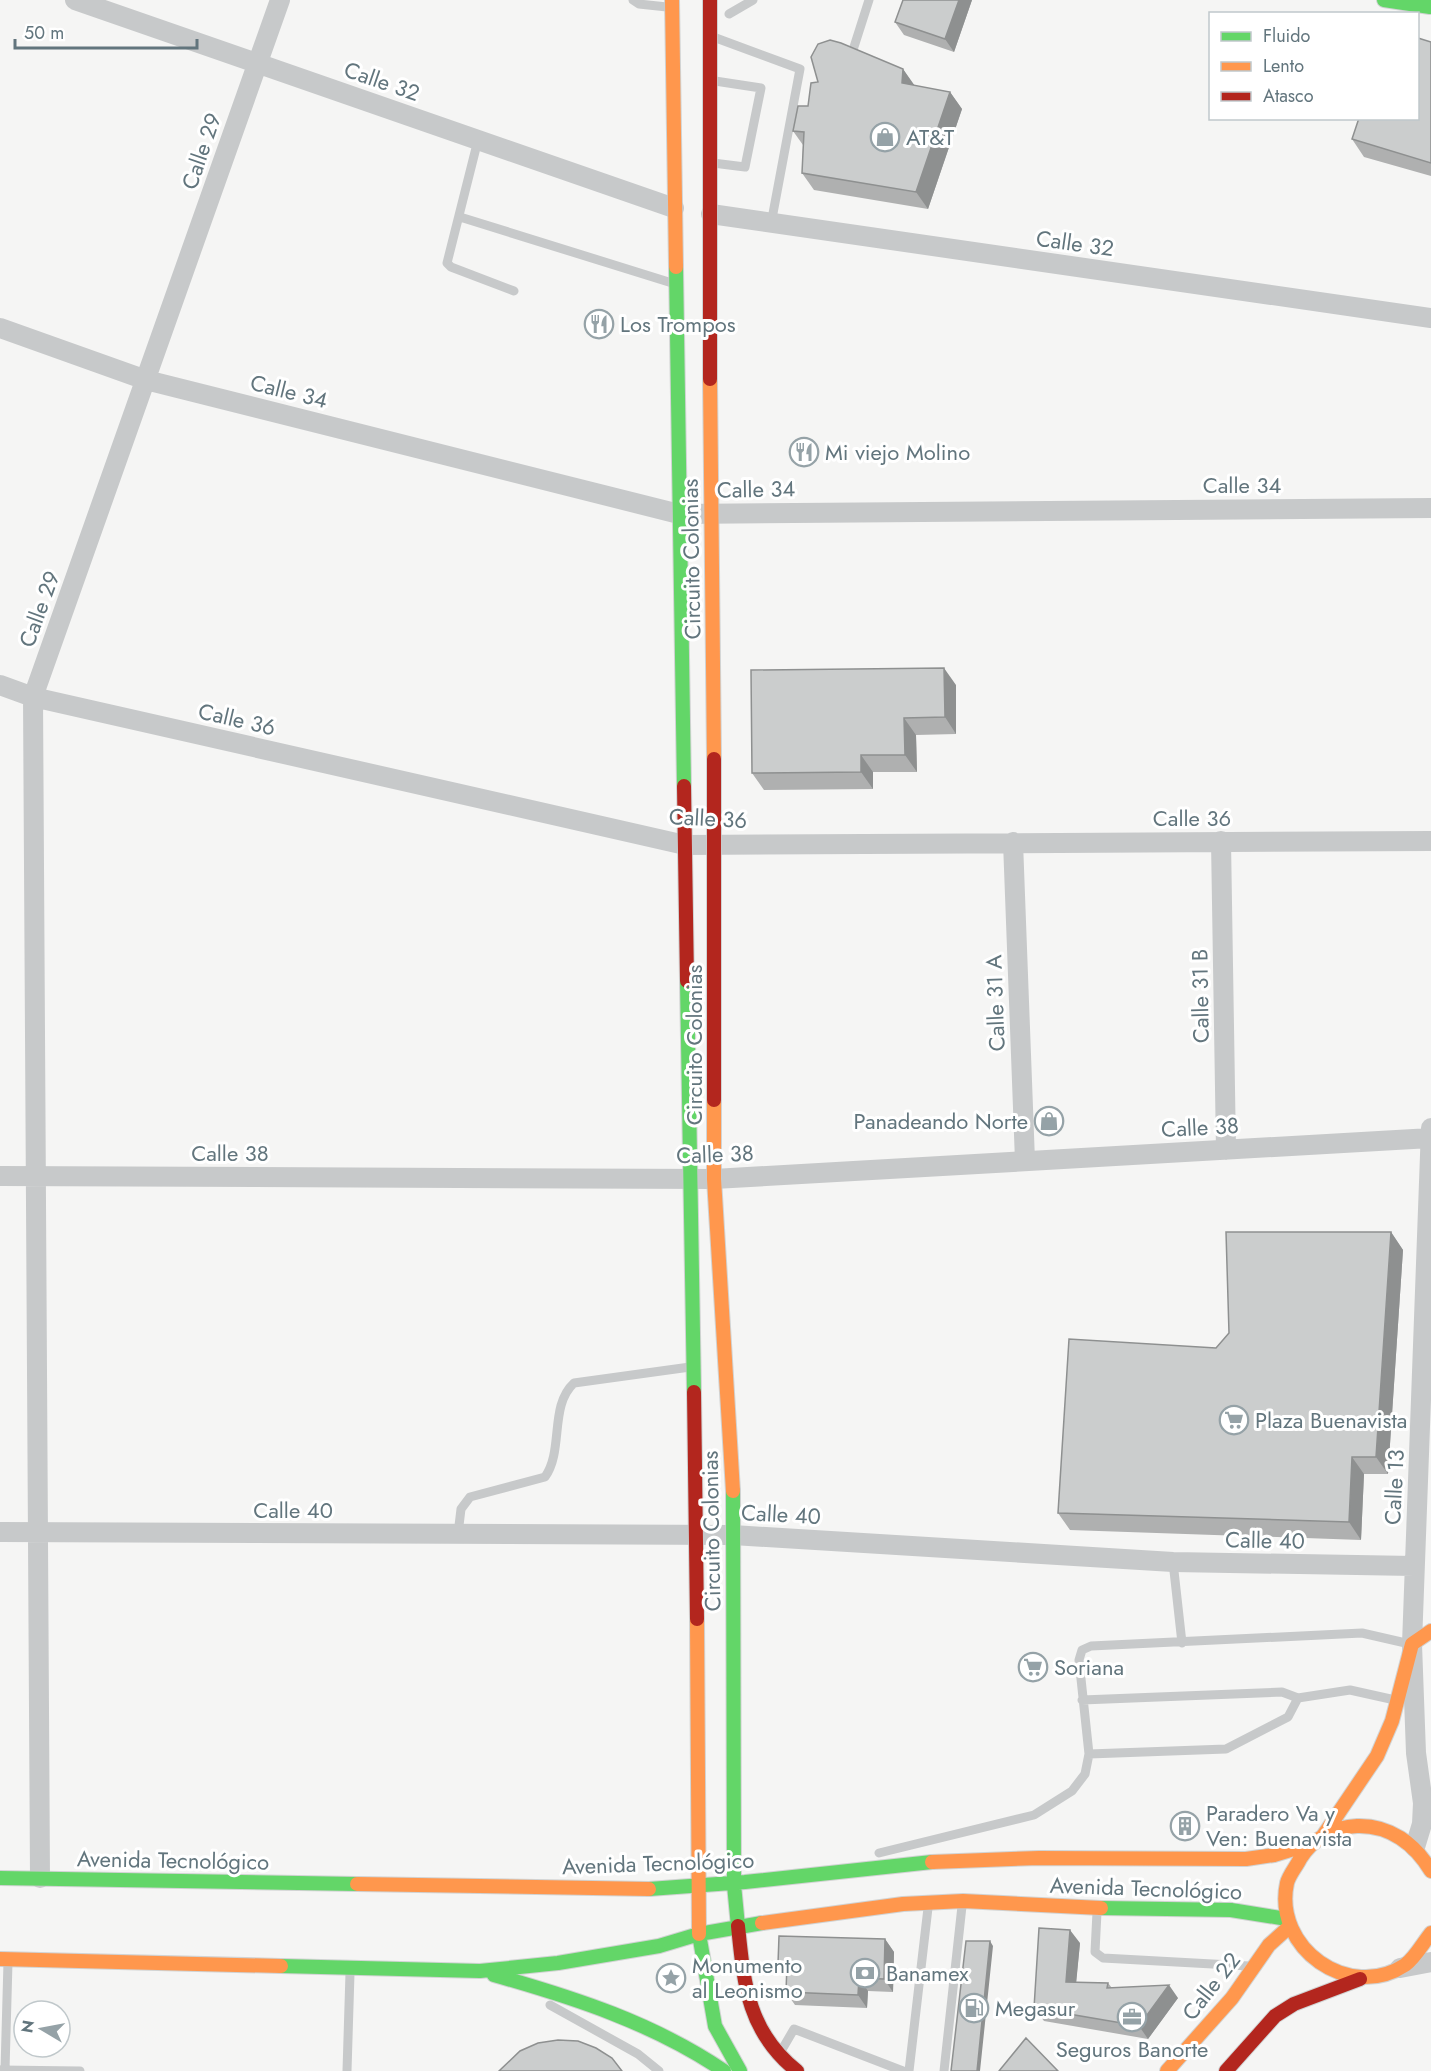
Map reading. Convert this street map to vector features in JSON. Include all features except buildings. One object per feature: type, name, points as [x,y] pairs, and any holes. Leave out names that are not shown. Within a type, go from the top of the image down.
[{"type":"main road","name":"Circuito Colonias","points":[[710,0],[708,35],[711,214],[710,514],[716,846],[714,1179],[733,1535],[734,1885],[744,1992],[762,2034],[778,2056],[797,2071]]},
{"type":"main road","points":[[1384,0],[1431,7]]},
{"type":"main road","points":[[1410,0],[1431,7]]},
{"type":"main road","name":"Circuito Colonias","points":[[672,4],[696,1535],[697,1888],[699,1934],[715,2026],[740,2071]]},
{"type":"main road","points":[[1360,1979],[1340,1976],[1321,1968],[1298,1946],[1288,1923],[1285,1905],[1289,1877],[1299,1859],[1318,1839],[1377,1756],[1397,1701],[1412,1644],[1431,1631]]},
{"type":"main road","name":"Avenida Tecnológico","points":[[0,1878],[697,1888],[913,1863],[1004,1858],[1246,1859],[1274,1855],[1346,1827],[1371,1826],[1396,1834],[1426,1858]]},
{"type":"main road","name":"Avenida Tecnológico","points":[[4,1959],[480,1971],[558,1963],[659,1946],[699,1934],[738,1926],[929,1902],[963,1901],[1097,1908],[1231,1910],[1288,1923]]},
{"type":"main road","name":"Calle 22","points":[[1167,2071],[1232,1998],[1269,1945],[1288,1923]]},
{"type":"main road","points":[[1226,2071],[1275,2016],[1294,2004],[1360,1979],[1388,1974],[1400,1968],[1414,1958],[1431,1933]]},
{"type":"main road","points":[[480,1971],[596,2004],[640,2024],[724,2071]]},
{"type":"street","name":"Calle 32","points":[[75,0],[674,208]]},
{"type":"street","name":"Calle 29","points":[[40,1878],[33,698],[280,0]]},
{"type":"street","name":"Calle 32","points":[[711,214],[1431,318]]},
{"type":"street","name":"Calle 34","points":[[0,328],[146,380],[679,514],[1431,508]]},
{"type":"street","name":"Calle 36","points":[[0,685],[33,698],[685,845],[1431,841]]},
{"type":"street","name":"Calle 31 A","points":[[1013,842],[1025,1161]]},
{"type":"street","name":"Calle 31 B","points":[[1221,842],[1226,1150]]},
{"type":"street","name":"Calle 13","points":[[1426,1858],[1422,1824],[1423,1803],[1416,1753],[1412,1644],[1414,1566],[1425,1462],[1431,1128]]},
{"type":"street","name":"Calle 38","points":[[0,1176],[714,1179],[1431,1138]]},
{"type":"street","name":"Calle 40","points":[[0,1532],[733,1535],[1173,1562],[1414,1566]]},
{"type":"street","points":[[1400,1968],[1431,1962]]},
{"type":"lane","points":[[633,0],[639,4],[672,4]]},
{"type":"lane","points":[[729,14],[753,0]]},
{"type":"lane","points":[[853,50],[869,0]]},
{"type":"lane","points":[[708,35],[800,69],[771,224]]},
{"type":"lane","points":[[709,80],[761,88],[745,167],[710,163]]},
{"type":"lane","points":[[478,140],[447,263],[451,267],[514,291]]},
{"type":"lane","points":[[460,217],[675,284]]},
{"type":"lane","points":[[458,1534],[461,1509],[470,1497],[545,1477],[551,1466],[563,1396],[574,1383],[693,1366]]},
{"type":"lane","points":[[1173,1562],[1182,1643]]},
{"type":"lane","points":[[866,1856],[1034,1815],[1072,1791],[1085,1774],[1089,1754],[1079,1660],[1082,1650],[1091,1646],[1362,1633],[1412,1644]]},
{"type":"lane","points":[[1082,1700],[1282,1692],[1298,1698],[1350,1689],[1397,1701]]},
{"type":"lane","points":[[1089,1754],[1226,1749],[1288,1717],[1298,1698]]},
{"type":"lane","points":[[766,1881],[855,1859]]},
{"type":"lane","points":[[944,2071],[963,1901]]},
{"type":"lane","points":[[909,2071],[929,1902]]},
{"type":"lane","points":[[1097,1908],[1095,1952],[1103,1958],[1254,1966]]},
{"type":"lane","points":[[4,1959],[2,2070],[80,2071]]},
{"type":"lane","points":[[347,2071],[350,1968]]},
{"type":"lane","points":[[480,1971],[579,2021],[638,2054],[659,2071]]},
{"type":"lane","points":[[778,2056],[794,2030],[903,2071]]},
{"type":"traffic: fast","points":[[1384,0],[1430,7]]},
{"type":"traffic: fast","points":[[676,267],[684,786]]},
{"type":"traffic: fast","points":[[687,981],[694,1392]]},
{"type":"traffic: fast","points":[[733,1491],[734,1885],[738,1926]]},
{"type":"traffic: fast","points":[[649,1889],[745,1882],[932,1862]]},
{"type":"traffic: fast","points":[[0,1878],[357,1884]]},
{"type":"traffic: fast","points":[[1101,1908],[1231,1910],[1287,1919]]},
{"type":"traffic: fast","points":[[281,1966],[480,1971],[558,1963],[659,1946],[699,1934],[762,1923]]},
{"type":"traffic: fast","points":[[699,1934],[715,2026],[740,2071]]},
{"type":"traffic: fast","points":[[494,1975],[613,2014],[670,2039],[724,2071]]},
{"type":"traffic: slow","points":[[672,0],[676,267]]},
{"type":"traffic: slow","points":[[710,379],[714,759]]},
{"type":"traffic: slow","points":[[714,1100],[714,1179],[733,1491]]},
{"type":"traffic: slow","points":[[697,1619],[699,1934]]},
{"type":"traffic: slow","points":[[1323,1836],[1377,1756],[1392,1721],[1412,1644],[1431,1631]]},
{"type":"traffic: slow","points":[[1431,1871],[1417,1852],[1391,1833],[1369,1827],[1348,1827],[1324,1835],[1305,1852],[1288,1880],[1286,1907],[1292,1928],[1303,1947],[1320,1962],[1339,1972],[1361,1977],[1383,1975],[1405,1965],[1431,1933]]},
{"type":"traffic: slow","points":[[932,1862],[1039,1858],[1246,1859],[1274,1855],[1313,1843]]},
{"type":"traffic: slow","points":[[357,1884],[649,1889]]},
{"type":"traffic: slow","points":[[762,1923],[903,1904],[963,1901],[1101,1908]]},
{"type":"traffic: slow","points":[[1167,2071],[1232,1998],[1269,1945],[1289,1927]]},
{"type":"traffic: slow","points":[[0,1959],[281,1966]]},
{"type":"traffic: jam","points":[[710,0],[710,379]]},
{"type":"traffic: jam","points":[[714,759],[714,1100]]},
{"type":"traffic: jam","points":[[684,786],[687,981]]},
{"type":"traffic: jam","points":[[694,1392],[697,1619]]},
{"type":"traffic: jam","points":[[738,1926],[746,1988],[758,2024],[781,2056],[797,2071]]},
{"type":"traffic: jam","points":[[1226,2071],[1275,2016],[1294,2004],[1360,1979]]},
{"type":"place","name":"AT&T","points":[[885,137]]},
{"type":"place","name":"Los Trompos","points":[[599,324]]},
{"type":"place","name":"Mi viejo Molino","points":[[804,452]]},
{"type":"place","name":"Panadeando Norte","points":[[1049,1121]]},
{"type":"place","name":"Plaza Buenavista","points":[[1234,1420]]},
{"type":"place","name":"Soriana","points":[[1033,1667]]},
{"type":"place","name":"Paradero Va y Ven: Buenavista","points":[[1185,1826]]},
{"type":"place","name":"Banamex","points":[[865,1973]]},
{"type":"place","name":"Monumento al Leonismo","points":[[671,1978]]},
{"type":"place","name":"Megasur","points":[[974,2008]]},
{"type":"place","name":"Seguros Banorte","points":[[1132,2017]]}]
